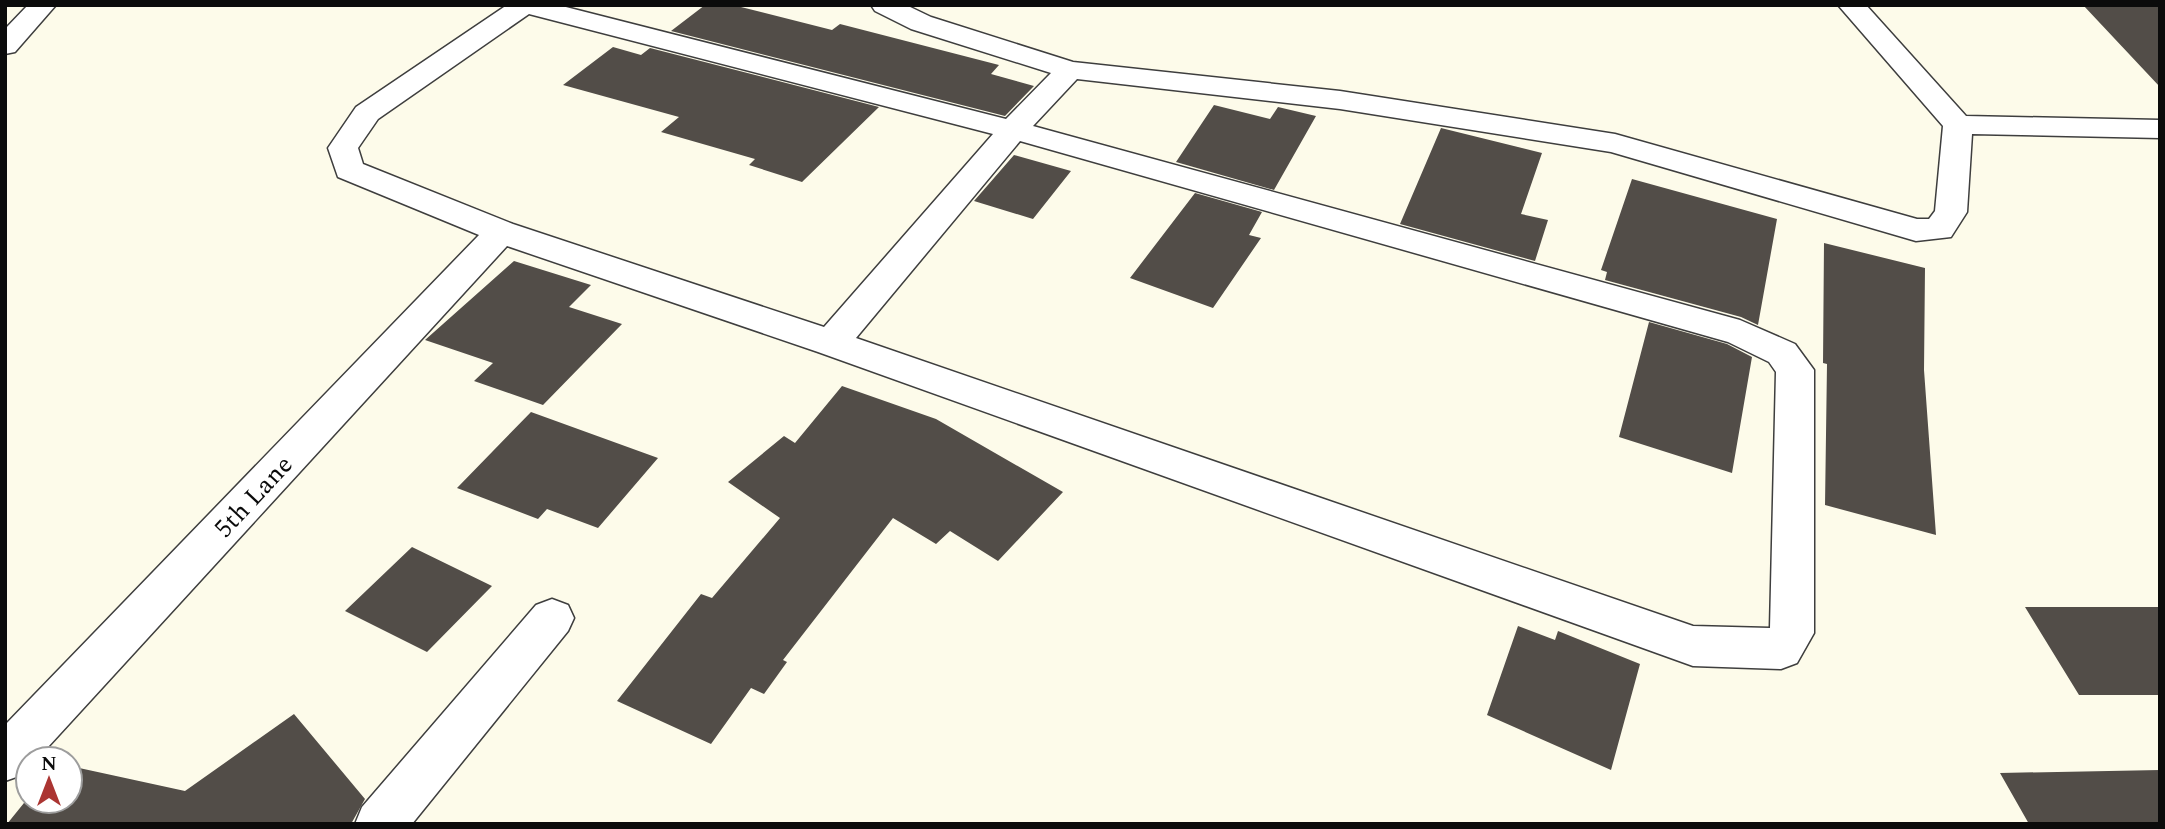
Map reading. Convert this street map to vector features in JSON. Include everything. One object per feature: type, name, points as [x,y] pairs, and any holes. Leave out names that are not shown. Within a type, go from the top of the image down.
[{"type":"street","points":[[5,47],[43,5]]},
{"type":"street","points":[[525,5],[1013,130],[1740,333],[1782,353],[1795,370],[1792,633],[1781,649],[1693,646],[831,343],[501,232],[349,170],[343,148],[368,113],[525,5]]},
{"type":"street","points":[[884,5],[921,23],[1070,70],[1339,100],[1615,143],[1916,230],[1939,229],[1951,212],[1958,125],[1851,5]]},
{"type":"street","points":[[831,343],[1013,130],[1070,70]]},
{"type":"street","points":[[1958,125],[2160,129]]},
{"type":"street","name":"5th Lane","points":[[5,759],[501,232]]},
{"type":"street","points":[[380,824],[552,618]]},
{"type":"building","points":[[705,5],[733,5],[832,30],[840,24],[999,65],[991,74],[1034,86],[1005,116],[671,31]]},
{"type":"building","points":[[2083,5],[2160,5],[2160,87]]},
{"type":"building","points":[[613,47],[641,55],[650,48],[879,107],[802,182],[749,165],[755,159],[661,132],[679,117],[563,85]]},
{"type":"building","points":[[1214,105],[1270,119],[1278,107],[1316,116],[1274,190],[1176,162]]},
{"type":"building","points":[[1441,128],[1542,153],[1521,214],[1548,220],[1535,261],[1400,224]]},
{"type":"building","points":[[1014,155],[1071,171],[1033,219],[974,201]]},
{"type":"building","points":[[1632,179],[1777,219],[1758,325],[1741,317],[1605,280],[1607,272],[1601,270]]},
{"type":"building","points":[[1195,193],[1262,212],[1249,235],[1261,238],[1213,308],[1130,278]]},
{"type":"building","points":[[1824,243],[1925,268],[1924,370],[1936,535],[1825,505],[1827,364],[1823,363]]},
{"type":"building","points":[[514,261],[591,285],[569,307],[622,324],[543,405],[474,381],[493,363],[425,340]]},
{"type":"building","points":[[1649,322],[1727,344],[1752,357],[1732,473],[1619,437]]},
{"type":"building","points":[[842,386],[936,419],[1063,492],[998,561],[950,531],[936,544],[893,518],[783,660],[787,662],[764,694],[751,688],[711,744],[617,701],[701,594],[712,598],[780,518],[728,482],[784,436],[795,443]]},
{"type":"building","points":[[531,412],[658,458],[598,528],[547,509],[538,519],[457,488]]},
{"type":"building","points":[[412,547],[492,586],[427,652],[345,611]]},
{"type":"building","points":[[2025,607],[2160,607],[2160,695],[2079,695]]},
{"type":"building","points":[[1518,626],[1555,640],[1558,631],[1640,664],[1611,770],[1487,715]]},
{"type":"building","points":[[294,714],[365,799],[351,824],[7,824],[14,815],[84,815],[84,769],[185,791]]},
{"type":"building","points":[[2160,770],[2160,824],[2029,824],[2000,773]]}]
